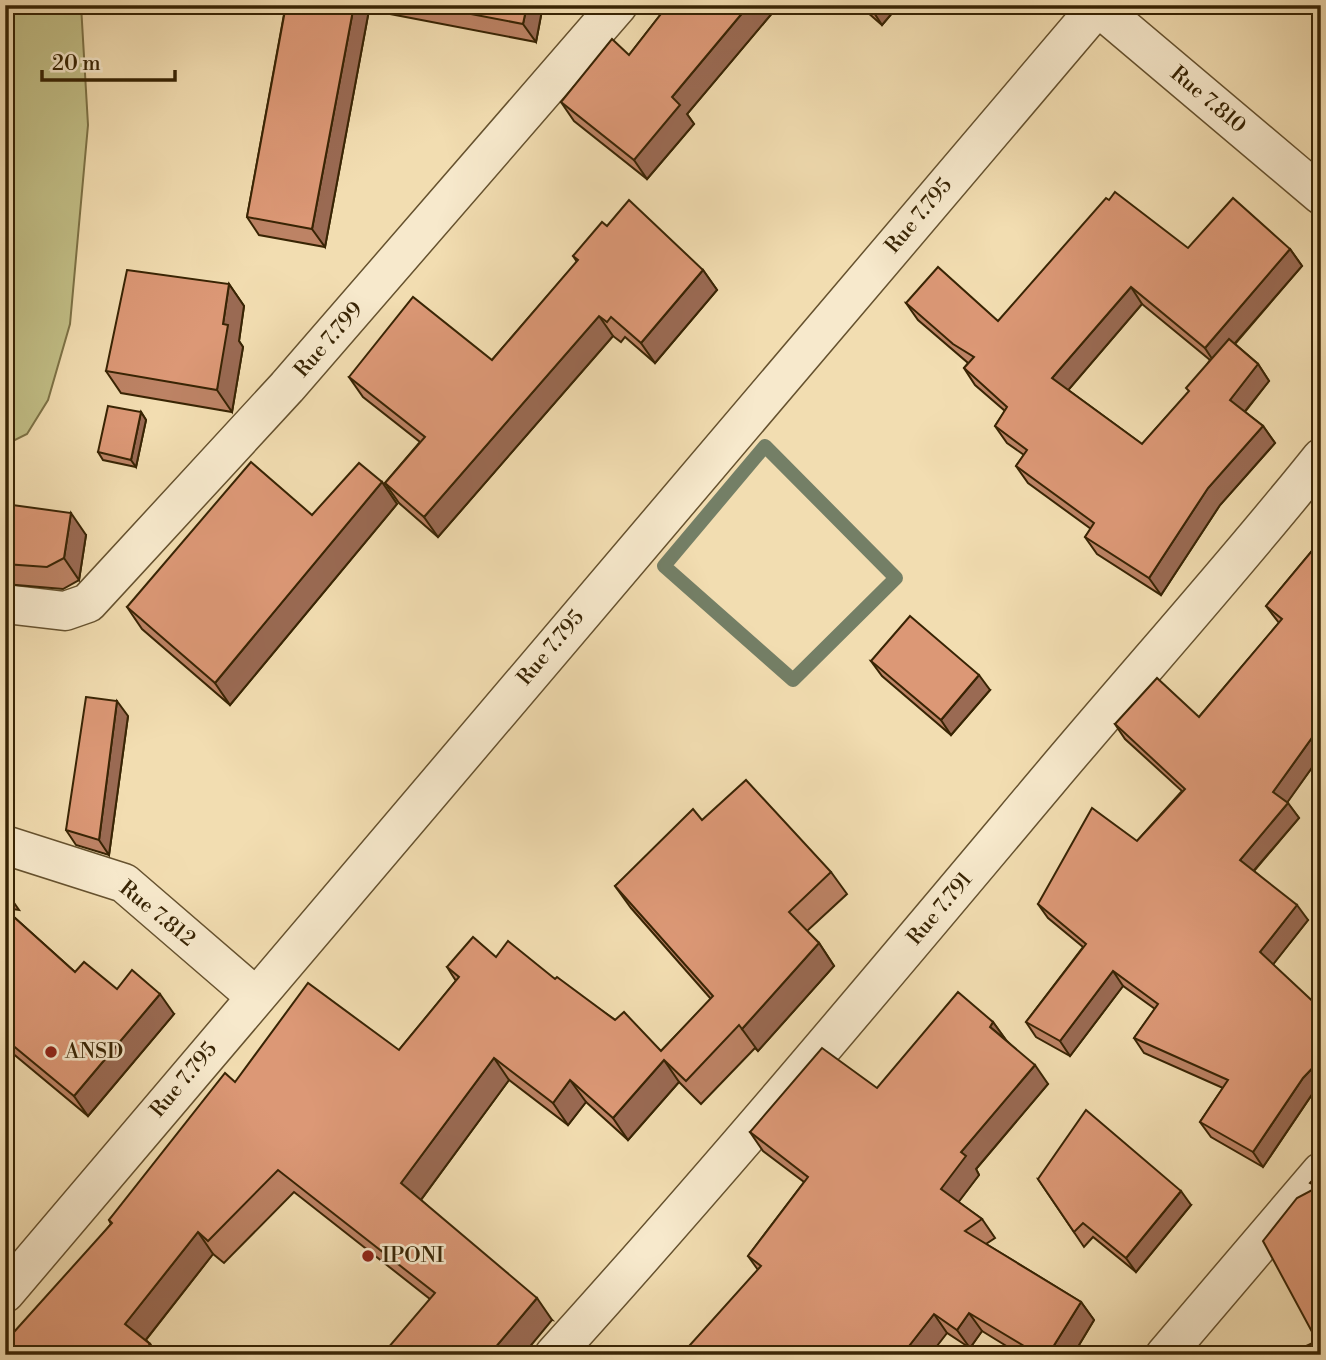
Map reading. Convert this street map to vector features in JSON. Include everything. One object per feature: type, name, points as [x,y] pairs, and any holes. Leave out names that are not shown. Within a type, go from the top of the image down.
[{"type":"street","name":"Rue 7.799","points":[[5,604],[65,611],[88,603],[287,387],[618,5]]},
{"type":"street","name":"Rue 7.810","points":[[1097,6],[1321,195]]},
{"type":"street","name":"Rue 7.795","points":[[5,1293],[1097,6]]},
{"type":"street","name":"Rue 7.791","points":[[554,1355],[701,1193],[1122,692],[1247,551],[1321,458]]},
{"type":"street","name":"Rue 7.812","points":[[5,845],[124,883],[255,996]]},
{"type":"street","points":[[1165,1355],[1321,1172]]},
{"type":"shaded area","points":[[5,5],[81,5],[88,125],[70,324],[48,400],[27,434],[5,445]]},
{"type":"building","points":[[286,5],[354,5],[312,229],[247,217]]},
{"type":"building","points":[[424,5],[527,5],[523,24]]},
{"type":"building","points":[[668,5],[749,5],[672,97],[680,105],[634,160],[561,102],[612,39],[629,55]]},
{"type":"building","points":[[1115,192],[1188,248],[1233,198],[1290,249],[1205,348],[1131,287],[1052,378],[1142,444],[1189,391],[1186,388],[1229,339],[1258,364],[1230,400],[1263,426],[1208,488],[1149,578],[1085,537],[1094,523],[1016,466],[1027,450],[995,426],[1007,407],[964,368],[974,357],[953,344],[906,303],[938,267],[998,321],[1106,198],[1109,200]]},
{"type":"building","points":[[629,200],[703,270],[641,343],[611,317],[607,322],[599,316],[424,517],[385,483],[425,437],[349,377],[413,297],[492,360],[578,260],[573,256],[602,222],[607,226]]},
{"type":"building","points":[[127,270],[229,284],[223,324],[228,325],[217,390],[106,371]]},
{"type":"building","points":[[108,406],[141,412],[131,460],[98,452]]},
{"type":"building","points":[[251,462],[312,515],[359,463],[382,482],[215,683],[127,607]]},
{"type":"building","points":[[5,504],[71,513],[64,558],[47,567],[5,564]]},
{"type":"building","points":[[1321,540],[1321,740],[1314,735],[1273,792],[1288,803],[1240,860],[1297,905],[1260,952],[1321,1009],[1321,1059],[1303,1078],[1253,1152],[1200,1122],[1228,1080],[1134,1038],[1158,1004],[1113,971],[1060,1041],[1026,1022],[1086,944],[1038,904],[1092,808],[1137,841],[1185,789],[1115,724],[1157,678],[1199,717],[1282,619],[1266,606]]},
{"type":"building","points":[[910,616],[979,675],[941,720],[871,661]]},
{"type":"building","points":[[86,697],[117,701],[99,840],[66,830]]},
{"type":"building","points":[[746,780],[831,872],[789,912],[819,943],[742,1029],[739,1025],[686,1081],[664,1060],[613,1118],[570,1080],[553,1103],[494,1058],[401,1183],[537,1298],[489,1355],[382,1355],[435,1293],[278,1170],[208,1241],[198,1232],[125,1324],[150,1344],[141,1355],[5,1355],[5,1342],[112,1223],[109,1220],[225,1073],[235,1082],[308,983],[399,1050],[459,977],[447,967],[473,937],[496,957],[508,941],[555,979],[557,977],[615,1020],[624,1012],[661,1051],[713,996],[615,886],[693,809],[702,820]]},
{"type":"building","name":"ANSD","points":[[5,909],[75,972],[84,962],[117,989],[132,970],[160,994],[74,1096],[5,1039]]},
{"type":"building","points":[[958,992],[993,1022],[990,1027],[1035,1065],[961,1152],[966,1156],[941,1189],[982,1219],[965,1231],[1081,1302],[1048,1355],[1039,1355],[969,1313],[957,1330],[934,1314],[902,1355],[681,1355],[761,1266],[748,1256],[808,1177],[750,1132],[822,1048],[877,1088]]},
{"type":"building","points":[[1086,1110],[1181,1191],[1126,1258],[1083,1223],[1074,1232],[1038,1179]]},
{"type":"building","points":[[1321,1171],[1321,1355],[1287,1355],[1317,1341],[1263,1241],[1297,1198],[1318,1187],[1310,1183]]},
{"type":"waterway","points":[[765,446],[896,578],[793,680],[664,566],[765,446]]},
{"type":"place","name":"ANSD","points":[[51,1052]]},
{"type":"place","name":"IPONI","points":[[368,1256]]}]
